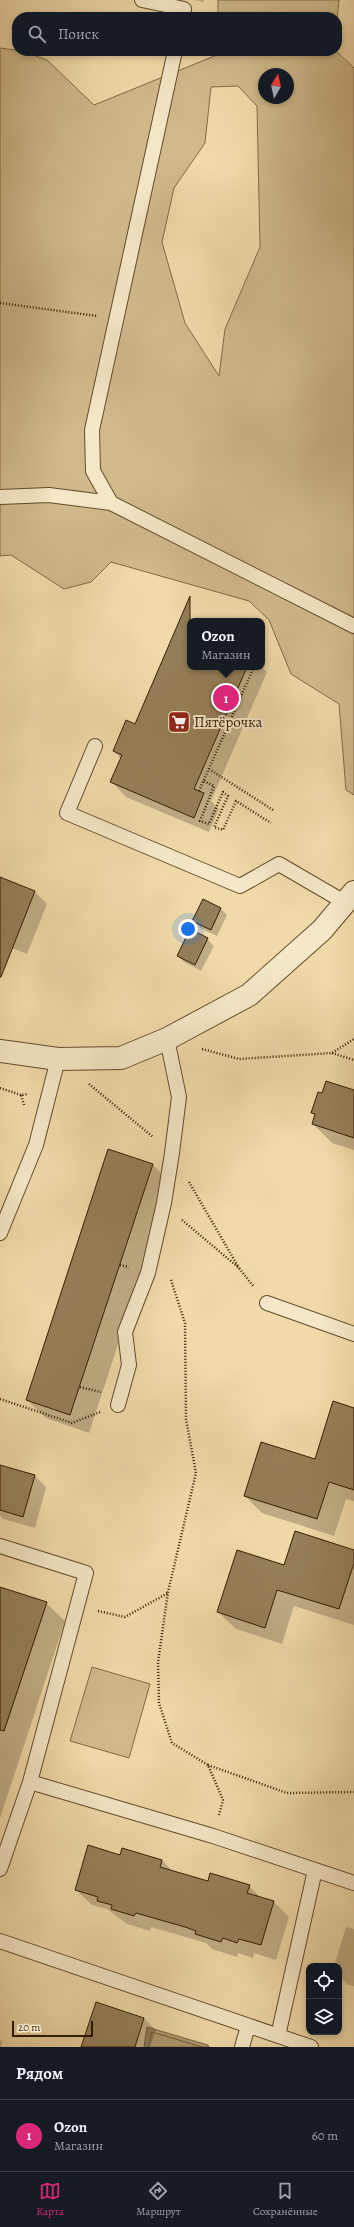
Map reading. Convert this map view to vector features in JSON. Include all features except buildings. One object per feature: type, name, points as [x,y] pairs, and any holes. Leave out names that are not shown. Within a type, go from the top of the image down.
[{"type":"street","points":[[0,1051],[58,1059],[121,1058],[167,1039],[248,996],[322,930],[350,898]]},
{"type":"lane","points":[[142,0],[184,9],[183,12]]},
{"type":"lane","points":[[112,503],[93,471],[92,430],[174,56]]},
{"type":"lane","points":[[0,497],[49,495],[112,503],[354,626]]},
{"type":"lane","points":[[95,746],[67,813],[240,886],[279,864],[350,898]]},
{"type":"lane","points":[[118,1405],[129,1364],[125,1332],[148,1273],[164,1203],[179,1097],[167,1039]]},
{"type":"lane","points":[[0,1233],[36,1145],[58,1059]]},
{"type":"lane","points":[[267,1303],[354,1334]]},
{"type":"lane","points":[[0,1546],[86,1573],[30,1782],[0,1869]]},
{"type":"lane","points":[[30,1782],[213,1836],[354,1883]]},
{"type":"lane","points":[[278,2036],[315,1870]]},
{"type":"lane","points":[[0,1941],[310,2047]]},
{"type":"lane","points":[[242,2047],[248,2026]]},
{"type":"path","points":[[0,303],[117,318]]},
{"type":"path","points":[[199,791],[253,670]]},
{"type":"path","points":[[209,769],[273,810]]},
{"type":"path","points":[[204,781],[214,786],[200,820],[209,824],[223,792],[228,796],[214,827],[223,830],[236,801],[270,823]]},
{"type":"path","points":[[167,1039],[240,1059],[332,1053],[354,1060]]},
{"type":"path","points":[[332,1053],[354,1039]]},
{"type":"path","points":[[0,1088],[21,1095]]},
{"type":"path","points":[[164,1203],[192,1230],[239,1268],[267,1303]]},
{"type":"path","points":[[171,1280],[185,1323],[186,1419],[196,1473],[168,1592],[158,1662],[159,1703],[172,1743],[208,1765],[287,1793],[354,1792]]},
{"type":"path","points":[[0,1400],[72,1422],[118,1405]]},
{"type":"path","points":[[77,1606],[125,1617],[168,1592]]},
{"type":"path","points":[[208,1765],[223,1800],[213,1836]]},
{"type":"shaded area","points":[[218,0],[339,0],[338,12],[218,12]]},
{"type":"shaded area","points":[[0,48],[12,50],[12,56],[36,56],[47,60],[94,105],[215,56],[341,56],[354,68],[354,795],[346,790],[339,704],[291,674],[269,620],[249,601],[111,562],[91,582],[64,589],[11,555],[0,556]],"holes":[[[238,86],[257,106],[260,247],[225,329],[219,376],[185,323],[162,242],[174,188],[205,143],[211,87]]]},
{"type":"shaded area","points":[[92,1667],[150,1684],[129,1758],[70,1741]]},
{"type":"water","points":[[147,2027],[208,2045],[209,2047],[144,2047]]},
{"type":"place","name":"Ozon","points":[[226,698]]},
{"type":"place","name":"Пятёрочка","points":[[179,722]]}]
